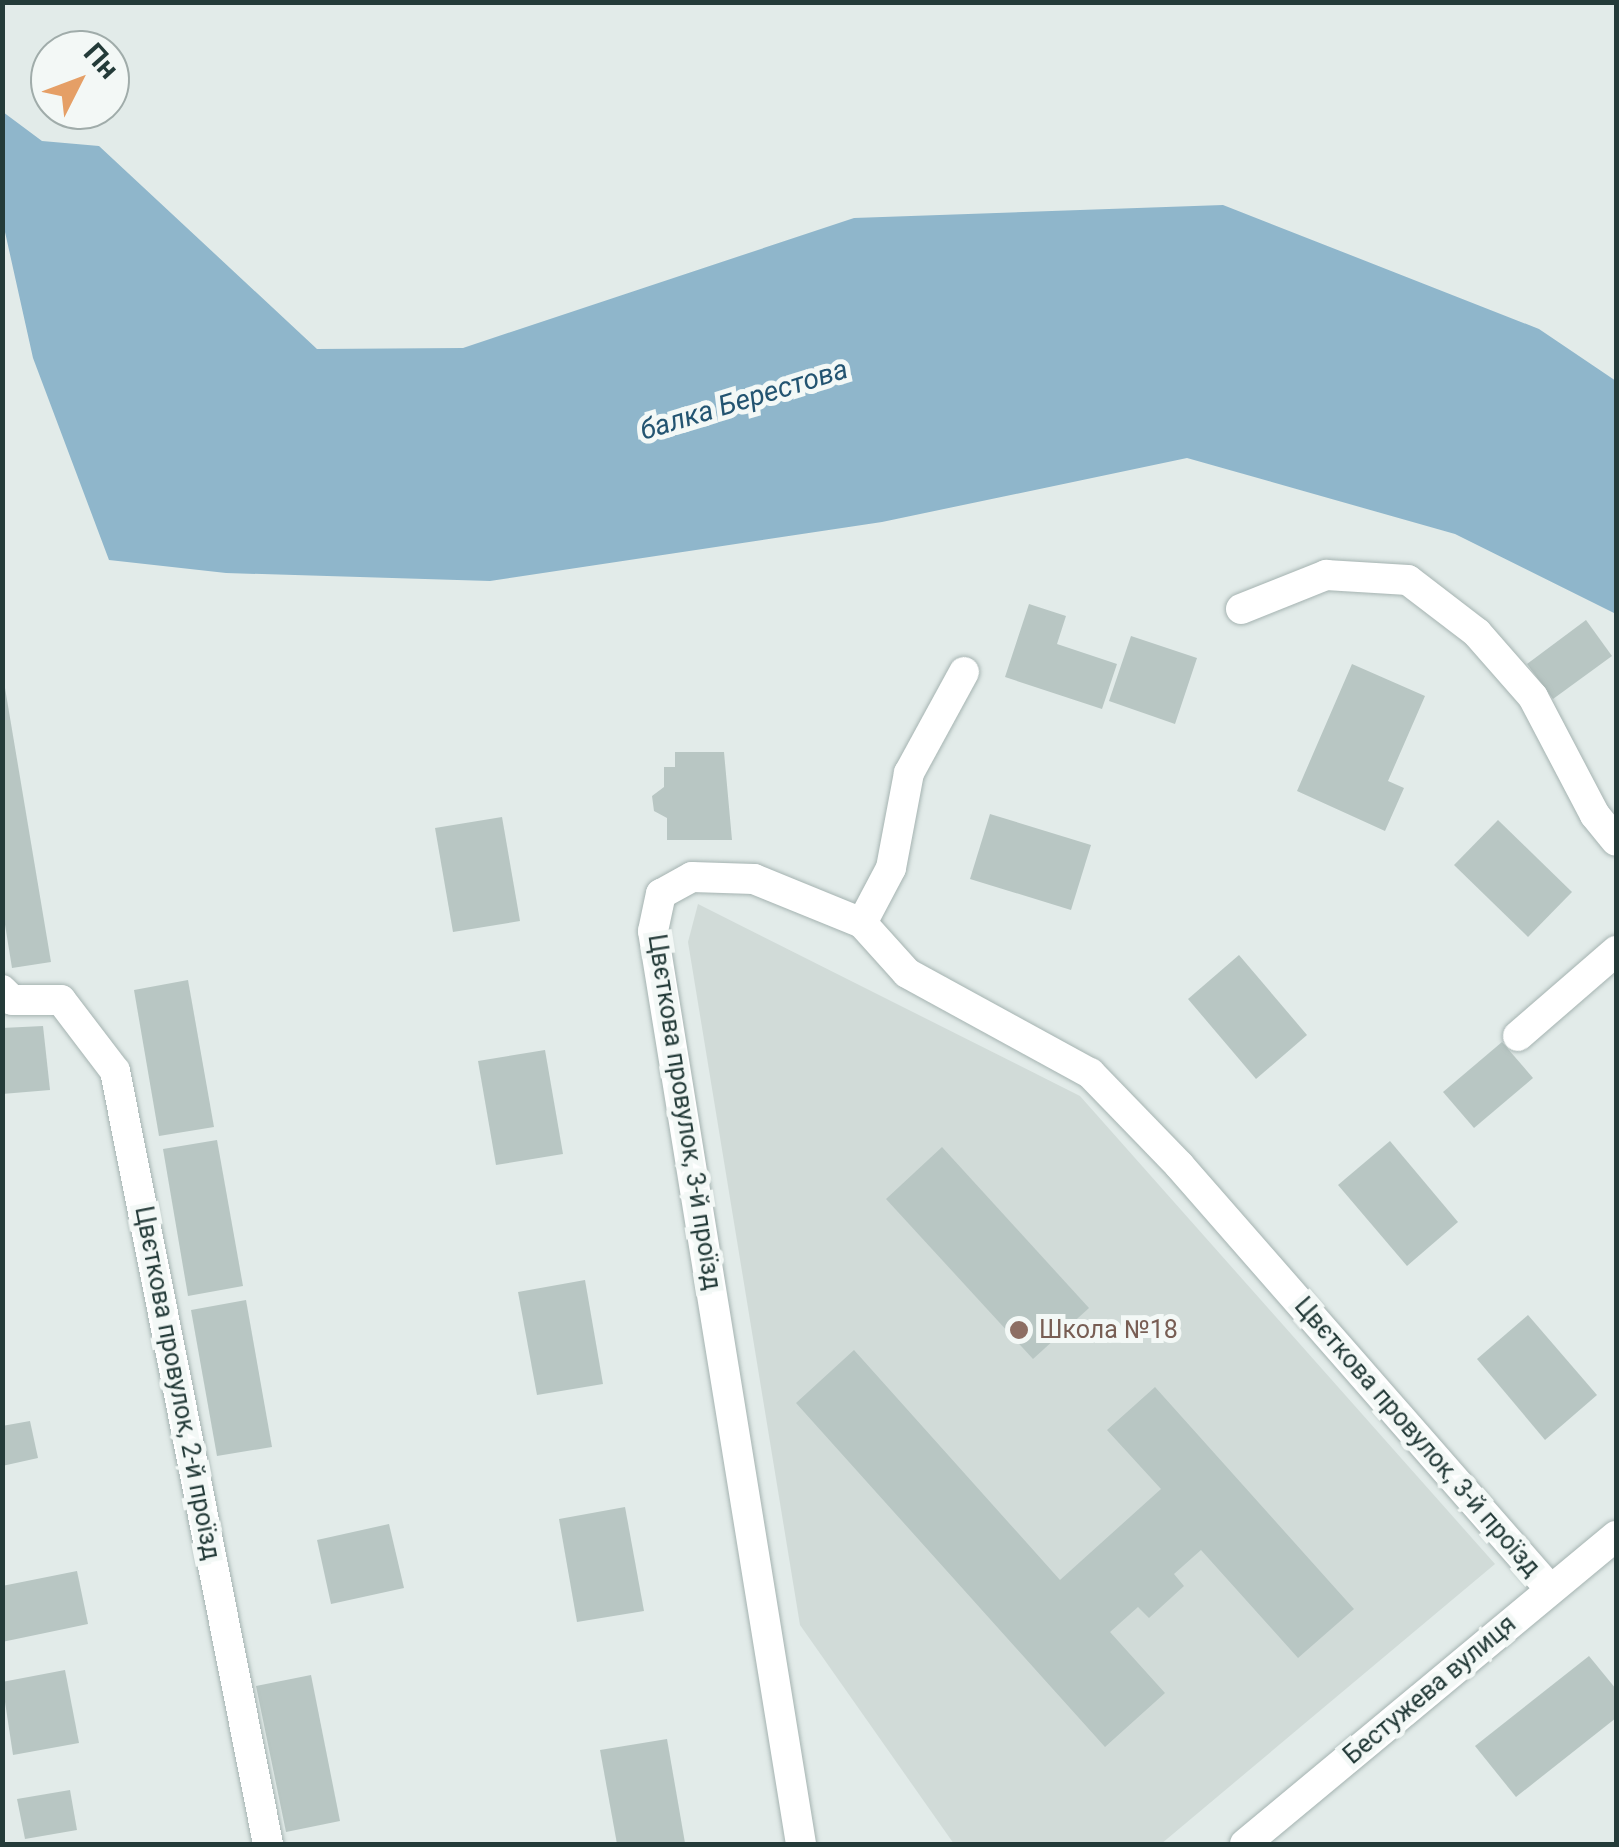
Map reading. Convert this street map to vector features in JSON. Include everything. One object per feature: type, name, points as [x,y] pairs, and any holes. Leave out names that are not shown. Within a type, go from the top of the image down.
[{"type":"street","points":[[1241,609],[1326,575],[1408,580],[1478,633],[1533,697],[1595,815],[1616,841]]},
{"type":"street","points":[[862,923],[891,868],[909,773],[964,672]]},
{"type":"street","name":"Цвєткова провулок, 3-й проїзд","points":[[800,1844],[653,930],[660,894],[692,877],[754,879],[862,923],[907,973],[1090,1073],[1179,1165],[1550,1589]]},
{"type":"street","points":[[1518,1036],[1616,951]]},
{"type":"street","name":"Цвєткова провулок, 2-й проїзд","points":[[2,990],[12,1000],[60,1000],[115,1071],[268,1844]]},
{"type":"street","name":"Бестужева вулиця","points":[[1245,1844],[1616,1536]]},
{"type":"shaded area","name":"Школа №18","points":[[698,904],[1080,1096],[1495,1564],[1161,1844],[954,1844],[800,1625],[688,942]]},
{"type":"water","name":"балка Берестова","points":[[3,112],[42,141],[99,146],[317,349],[463,348],[854,218],[1223,205],[1539,329],[1616,381],[1616,614],[1455,534],[1187,458],[882,522],[490,581],[226,573],[109,560],[33,358],[3,223]]},
{"type":"building","points":[[1029,604],[1066,616],[1057,644],[1117,664],[1102,709],[1005,677]]},
{"type":"building","points":[[1586,620],[1612,656],[1553,699],[1527,664]]},
{"type":"building","points":[[1131,636],[1197,658],[1175,724],[1109,701]]},
{"type":"building","points":[[1352,664],[1425,696],[1388,781],[1404,788],[1385,831],[1297,791]]},
{"type":"building","points":[[2,670],[51,962],[12,968],[2,906]]},
{"type":"building","points":[[675,752],[724,752],[732,840],[667,840],[667,818],[654,811],[652,796],[664,787],[664,767],[675,767]]},
{"type":"building","points":[[990,814],[1091,845],[1071,910],[970,879]]},
{"type":"building","points":[[502,817],[520,921],[453,932],[435,828]]},
{"type":"building","points":[[1498,820],[1572,892],[1528,937],[1454,865]]},
{"type":"building","points":[[1239,955],[1307,1035],[1256,1079],[1188,999]]},
{"type":"building","points":[[188,980],[214,1127],[159,1136],[134,990]]},
{"type":"building","points":[[43,1026],[50,1090],[2,1094],[2,1028]]},
{"type":"building","points":[[1502,1042],[1533,1078],[1474,1128],[1443,1092]]},
{"type":"building","points":[[545,1050],[563,1154],[496,1165],[478,1061]]},
{"type":"building","points":[[217,1140],[243,1286],[188,1296],[163,1149]]},
{"type":"building","points":[[1390,1141],[1458,1222],[1407,1266],[1338,1185]]},
{"type":"building","points":[[942,1147],[1089,1308],[1033,1359],[886,1199]]},
{"type":"building","points":[[585,1280],[603,1384],[537,1395],[518,1292]]},
{"type":"building","points":[[246,1300],[272,1447],[217,1456],[191,1310]]},
{"type":"building","points":[[1528,1315],[1597,1395],[1545,1440],[1477,1359]]},
{"type":"building","points":[[854,1350],[1060,1580],[1161,1489],[1107,1430],[1155,1387],[1354,1609],[1298,1658],[1201,1550],[1174,1574],[1184,1586],[1149,1618],[1138,1607],[1110,1632],[1165,1693],[1105,1747],[796,1403]]},
{"type":"building","points":[[30,1421],[38,1458],[2,1466],[2,1426]]},
{"type":"building","points":[[625,1507],[644,1611],[577,1622],[559,1519]]},
{"type":"building","points":[[389,1524],[404,1588],[331,1604],[317,1540]]},
{"type":"building","points":[[77,1571],[88,1624],[2,1642],[2,1586]]},
{"type":"building","points":[[1589,1656],[1616,1689],[1616,1718],[1516,1797],[1475,1746]]},
{"type":"building","points":[[65,1670],[79,1743],[13,1755],[2,1682]]},
{"type":"building","points":[[311,1675],[340,1821],[286,1832],[256,1686]]},
{"type":"building","points":[[667,1739],[685,1843],[617,1844],[600,1750]]},
{"type":"building","points":[[70,1790],[77,1830],[25,1839],[17,1799]]},
{"type":"place","name":"Школа №18","points":[[1019,1330]]}]
